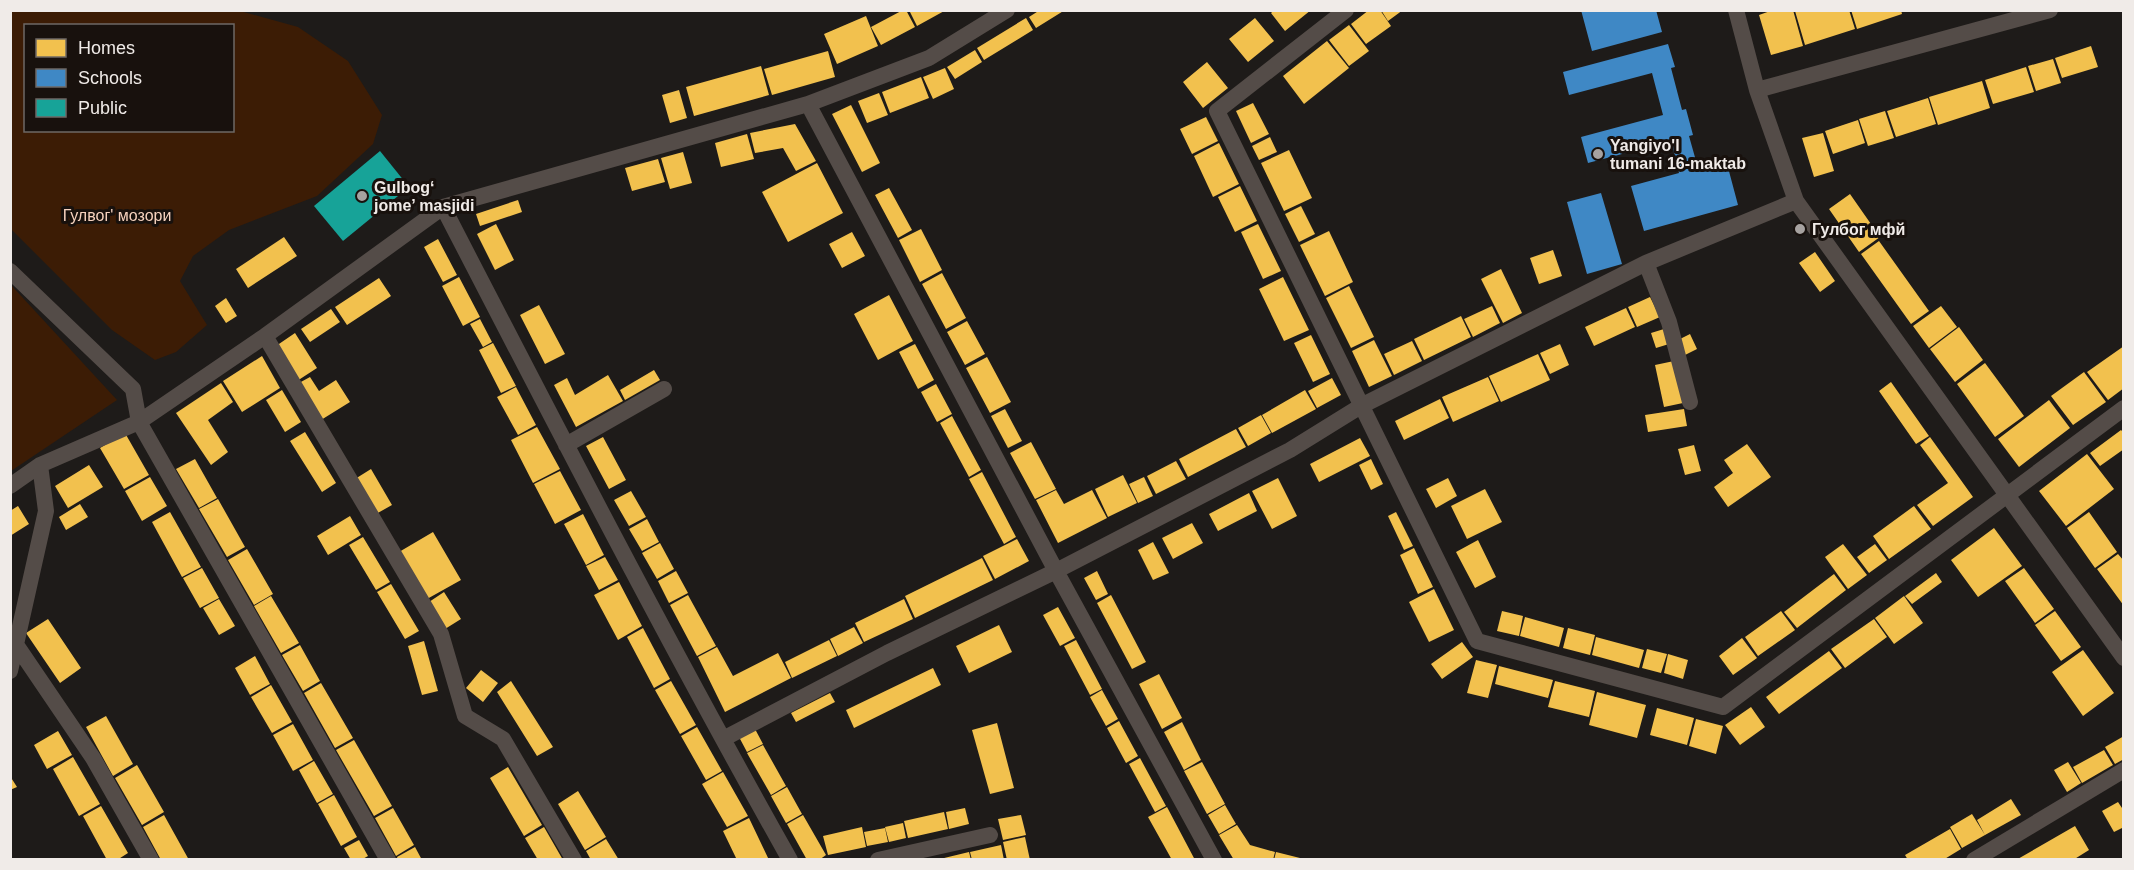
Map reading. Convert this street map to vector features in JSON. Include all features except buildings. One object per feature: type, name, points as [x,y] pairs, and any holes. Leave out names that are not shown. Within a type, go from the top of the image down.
[{"type":"street","points":[[10,486],[40,465],[140,422],[443,207],[808,104],[928,58],[1006,10]]},
{"type":"street","points":[[1346,10],[1217,111],[1476,641],[1723,707],[2124,408]]},
{"type":"street","points":[[1736,10],[1757,90],[1796,201],[2124,658]]},
{"type":"street","points":[[1757,90],[2050,10]]},
{"type":"street","points":[[808,104],[1056,571],[1214,860]]},
{"type":"street","points":[[723,739],[887,653],[1056,571],[1290,450],[1361,406],[1646,263],[1796,201]]},
{"type":"street","points":[[443,207],[566,445],[790,860]]},
{"type":"street","points":[[1646,263],[1669,322],[1690,402]]},
{"type":"street","points":[[10,271],[133,389],[140,422],[388,860]]},
{"type":"street","points":[[264,336],[441,634],[465,716],[503,739],[574,860]]},
{"type":"street","points":[[566,445],[664,389]]},
{"type":"street","points":[[10,670],[46,511],[40,465]]},
{"type":"street","points":[[16,646],[93,758],[151,860]]},
{"type":"street","points":[[1974,860],[2124,770]]},
{"type":"street","points":[[878,860],[990,835]]},
{"type":"green space","name":"Гулвог' мозори","points":[[10,11],[240,11],[298,27],[348,61],[382,115],[373,144],[317,196],[229,230],[193,256],[180,281],[207,325],[176,352],[155,360],[112,330],[11,229]]},
{"type":"green space","points":[[11,285],[117,400],[11,471]]},
{"type":"place","name":"Yangiyo'l tumani 16-maktab","points":[[1598,154]]},
{"type":"place","name":"Gulbog‘ jome’ masjidi","points":[[362,196]]},
{"type":"place","name":"Гулбог мфй","points":[[1800,229]]}]
